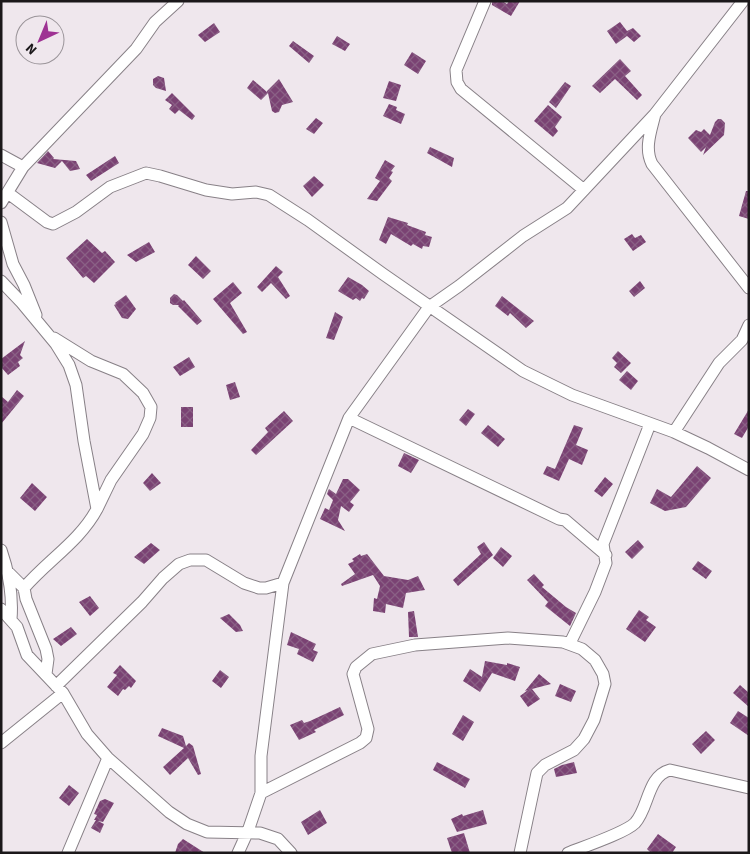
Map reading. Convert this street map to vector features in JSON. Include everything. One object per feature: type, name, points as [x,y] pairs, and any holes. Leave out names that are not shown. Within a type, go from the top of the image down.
[{"type":"street","points":[[1,203],[23,167],[136,49],[155,22],[178,1]]},
{"type":"street","points":[[485,1],[456,70],[460,90],[584,190]]},
{"type":"street","points":[[238,853],[261,793],[261,756],[283,583],[349,418],[429,307],[523,236],[560,214],[574,201],[655,114],[743,1]]},
{"type":"street","points":[[655,114],[648,146],[652,164],[749,288]]},
{"type":"street","points":[[1,155],[23,167]]},
{"type":"street","points":[[8,193],[47,222],[53,224],[76,212],[110,187],[146,173],[206,190],[232,194],[256,192],[269,195],[308,220],[429,307],[523,371],[548,384],[674,432],[749,470]]},
{"type":"street","points":[[1,222],[13,264],[24,285],[38,322]]},
{"type":"street","points":[[1,281],[56,344],[69,365],[76,385],[84,442],[97,509]]},
{"type":"street","points":[[674,432],[720,363],[742,340],[749,325]]},
{"type":"street","points":[[24,588],[77,536],[93,516],[111,480],[143,434],[150,418],[151,407],[142,393],[123,374],[91,361],[47,333]]},
{"type":"street","points":[[349,418],[566,520],[606,555]]},
{"type":"street","points":[[570,644],[595,592],[606,563],[603,544],[650,424]]},
{"type":"street","points":[[1,550],[8,573],[12,608],[10,619]]},
{"type":"street","points":[[1,743],[60,690],[163,578],[179,564],[190,560],[206,560],[244,584],[259,588],[283,583]]},
{"type":"street","points":[[8,573],[24,588],[26,598],[46,649],[48,659],[46,674]]},
{"type":"street","points":[[1,608],[17,627],[27,655],[60,690],[87,734],[108,758],[169,812],[187,824],[207,832],[248,831],[278,839],[291,853]]},
{"type":"street","points":[[261,793],[360,743],[366,738],[368,728],[353,674],[356,667],[372,654],[415,645],[508,638],[570,644],[582,649],[595,660],[603,674],[605,684],[594,720],[584,739],[574,750],[545,765],[537,773],[520,853]]},
{"type":"street","points":[[68,853],[108,758]]},
{"type":"street","points":[[568,853],[629,828],[640,816],[655,781],[663,772],[670,770],[749,788]]},
{"type":"building","points":[[492,1],[502,1],[507,4],[509,1],[520,1],[511,16],[492,5]]},
{"type":"building","points":[[620,22],[627,31],[633,28],[641,36],[634,42],[627,36],[616,44],[607,31]]},
{"type":"building","points":[[214,23],[220,32],[205,42],[198,35]]},
{"type":"building","points":[[337,36],[350,44],[345,51],[332,44]]},
{"type":"building","points":[[293,41],[314,56],[309,63],[289,46]]},
{"type":"building","points":[[412,52],[426,61],[418,74],[404,65]]},
{"type":"building","points":[[620,59],[631,71],[625,76],[642,95],[637,100],[615,79],[600,93],[592,86]]},
{"type":"building","points":[[158,76],[164,78],[166,91],[153,85],[153,79]]},
{"type":"building","points":[[279,79],[293,102],[282,105],[279,112],[275,113],[272,111],[268,93],[261,100],[247,88],[253,80],[267,92]]},
{"type":"building","points":[[389,81],[401,85],[396,101],[383,98]]},
{"type":"building","points":[[565,82],[571,86],[556,108],[549,102]]},
{"type":"building","points":[[172,93],[195,116],[192,120],[179,110],[175,114],[169,109],[172,105],[165,100]]},
{"type":"building","points":[[389,104],[397,107],[396,110],[405,114],[401,124],[383,116]]},
{"type":"building","points":[[548,105],[562,117],[555,127],[558,131],[553,137],[534,121]]},
{"type":"building","points":[[316,118],[323,123],[314,134],[306,129]]},
{"type":"building","points":[[718,119],[725,123],[724,135],[703,155],[706,147],[701,152],[688,138],[696,130],[701,132],[704,129],[710,135]]},
{"type":"building","points":[[430,147],[454,158],[452,167],[427,153]]},
{"type":"building","points":[[48,151],[53,159],[76,161],[80,169],[70,171],[62,161],[55,168],[37,163]]},
{"type":"building","points":[[115,156],[119,163],[91,181],[86,175]]},
{"type":"building","points":[[385,160],[395,166],[389,178],[392,181],[377,201],[367,199],[380,181],[375,178]]},
{"type":"building","points":[[314,176],[324,185],[312,197],[303,186]]},
{"type":"building","points":[[746,191],[749,191],[749,219],[739,216]]},
{"type":"building","points":[[388,217],[408,223],[407,225],[426,232],[425,235],[432,237],[429,247],[423,246],[422,249],[413,244],[411,246],[391,234],[386,244],[379,240]]},
{"type":"building","points":[[632,234],[635,238],[641,235],[646,242],[633,251],[624,239]]},
{"type":"building","points":[[87,239],[102,253],[105,251],[115,262],[94,283],[86,276],[83,278],[66,258]]},
{"type":"building","points":[[149,242],[155,252],[136,262],[127,255]]},
{"type":"building","points":[[196,256],[211,271],[203,279],[188,265]]},
{"type":"building","points":[[276,266],[283,272],[278,277],[290,296],[286,299],[271,283],[262,292],[257,287]]},
{"type":"building","points":[[348,277],[369,291],[364,299],[362,298],[360,301],[356,298],[353,300],[338,291]]},
{"type":"building","points":[[640,281],[645,288],[634,297],[629,291]]},
{"type":"building","points":[[233,282],[242,293],[230,303],[247,332],[243,334],[213,299]]},
{"type":"building","points":[[174,294],[184,300],[202,321],[197,325],[179,305],[170,303],[170,298]]},
{"type":"building","points":[[126,295],[136,309],[128,319],[122,318],[114,305]]},
{"type":"building","points":[[502,296],[534,321],[526,328],[510,313],[508,316],[495,306]]},
{"type":"building","points":[[335,312],[343,317],[334,340],[326,338]]},
{"type":"building","points":[[25,341],[20,355],[23,358],[18,362],[20,366],[8,375],[1,367],[1,359]]},
{"type":"building","points":[[618,351],[631,363],[621,373],[614,367],[617,363],[612,358]]},
{"type":"building","points":[[189,357],[195,367],[180,376],[173,367]]},
{"type":"building","points":[[627,371],[638,381],[631,390],[619,380]]},
{"type":"building","points":[[235,382],[240,397],[230,400],[226,385]]},
{"type":"building","points":[[17,390],[24,396],[1,424],[1,396],[8,402]]},
{"type":"building","points":[[181,407],[193,407],[193,427],[181,427]]},
{"type":"building","points":[[468,409],[475,414],[466,426],[459,420]]},
{"type":"building","points":[[749,409],[749,426],[742,438],[734,434]]},
{"type":"building","points":[[284,411],[293,421],[256,455],[251,450],[268,432],[265,428]]},
{"type":"building","points":[[488,425],[505,439],[498,447],[481,433]]},
{"type":"building","points":[[574,425],[583,428],[576,445],[588,450],[582,465],[569,459],[559,481],[543,474],[547,466],[555,469]]},
{"type":"building","points":[[404,453],[419,460],[411,473],[398,466]]},
{"type":"building","points":[[697,466],[711,478],[686,507],[665,511],[650,503],[657,489],[671,497]]},
{"type":"building","points":[[152,473],[161,483],[150,491],[143,483]]},
{"type":"building","points":[[605,477],[613,484],[602,497],[594,491]]},
{"type":"building","points":[[343,479],[348,479],[360,490],[350,502],[354,505],[349,512],[341,506],[338,520],[345,531],[320,519],[325,508],[329,510],[333,500],[327,494],[329,489],[336,494]]},
{"type":"building","points":[[32,483],[47,497],[35,511],[20,498]]},
{"type":"building","points":[[638,540],[644,547],[632,559],[625,552]]},
{"type":"building","points":[[484,542],[493,555],[458,586],[453,580],[481,554],[477,547]]},
{"type":"building","points":[[151,543],[160,550],[144,564],[134,557]]},
{"type":"building","points":[[501,547],[512,556],[503,567],[493,558]]},
{"type":"building","points":[[360,554],[361,556],[367,554],[384,576],[408,580],[418,576],[425,590],[406,593],[403,608],[386,604],[385,613],[373,611],[374,598],[377,599],[380,586],[373,575],[342,586],[341,584],[355,574],[348,564],[354,561],[352,559]]},
{"type":"building","points":[[698,561],[712,571],[706,579],[692,569]]},
{"type":"building","points":[[534,574],[544,585],[542,587],[576,613],[570,626],[545,606],[548,602],[527,580]]},
{"type":"building","points":[[90,596],[99,608],[90,616],[79,602]]},
{"type":"building","points":[[639,610],[649,617],[646,620],[656,627],[645,642],[626,629]]},
{"type":"building","points":[[414,611],[418,637],[409,637],[408,612]]},
{"type":"building","points":[[229,614],[243,631],[236,632],[220,618]]},
{"type":"building","points":[[71,627],[77,634],[61,646],[53,639]]},
{"type":"building","points":[[291,632],[316,644],[313,650],[318,652],[313,662],[297,654],[299,649],[287,645]]},
{"type":"building","points":[[485,661],[507,665],[507,663],[520,667],[515,681],[492,673],[480,692],[463,681],[470,669],[482,677]]},
{"type":"building","points":[[120,665],[136,681],[131,688],[129,686],[125,690],[123,689],[118,696],[107,687],[117,675],[113,673]]},
{"type":"building","points":[[220,670],[229,677],[221,688],[212,681]]},
{"type":"building","points":[[539,674],[551,684],[532,689],[540,699],[528,707],[520,696],[528,690],[525,691]]},
{"type":"building","points":[[560,684],[576,691],[571,702],[555,696]]},
{"type":"building","points":[[740,685],[749,693],[749,707],[733,693]]},
{"type":"building","points":[[340,707],[344,715],[299,740],[290,725],[302,720],[304,723],[310,721]]},
{"type":"building","points":[[738,711],[749,718],[749,736],[730,723]]},
{"type":"building","points":[[463,715],[474,722],[463,741],[452,734]]},
{"type":"building","points":[[162,728],[183,736],[186,746],[189,743],[193,746],[201,774],[198,775],[188,758],[170,775],[163,767],[184,748],[158,736]]},
{"type":"building","points":[[706,731],[715,740],[701,754],[692,744]]},
{"type":"building","points":[[437,762],[470,779],[465,788],[433,770]]},
{"type":"building","points":[[574,762],[577,773],[556,777],[554,769]]},
{"type":"building","points":[[69,785],[79,793],[69,806],[59,798]]},
{"type":"building","points":[[105,799],[114,803],[103,822],[98,821],[104,824],[100,833],[91,828],[96,820],[94,820],[97,815],[94,814],[100,801]]},
{"type":"building","points":[[320,810],[327,823],[308,835],[301,822]]},
{"type":"building","points":[[483,810],[487,824],[457,832],[451,819],[462,814],[463,816]]},
{"type":"building","points":[[464,833],[470,853],[452,853],[447,838]]},
{"type":"building","points":[[658,834],[676,847],[672,853],[651,853],[647,849]]},
{"type":"building","points":[[183,839],[205,853],[175,853],[178,844]]}]
